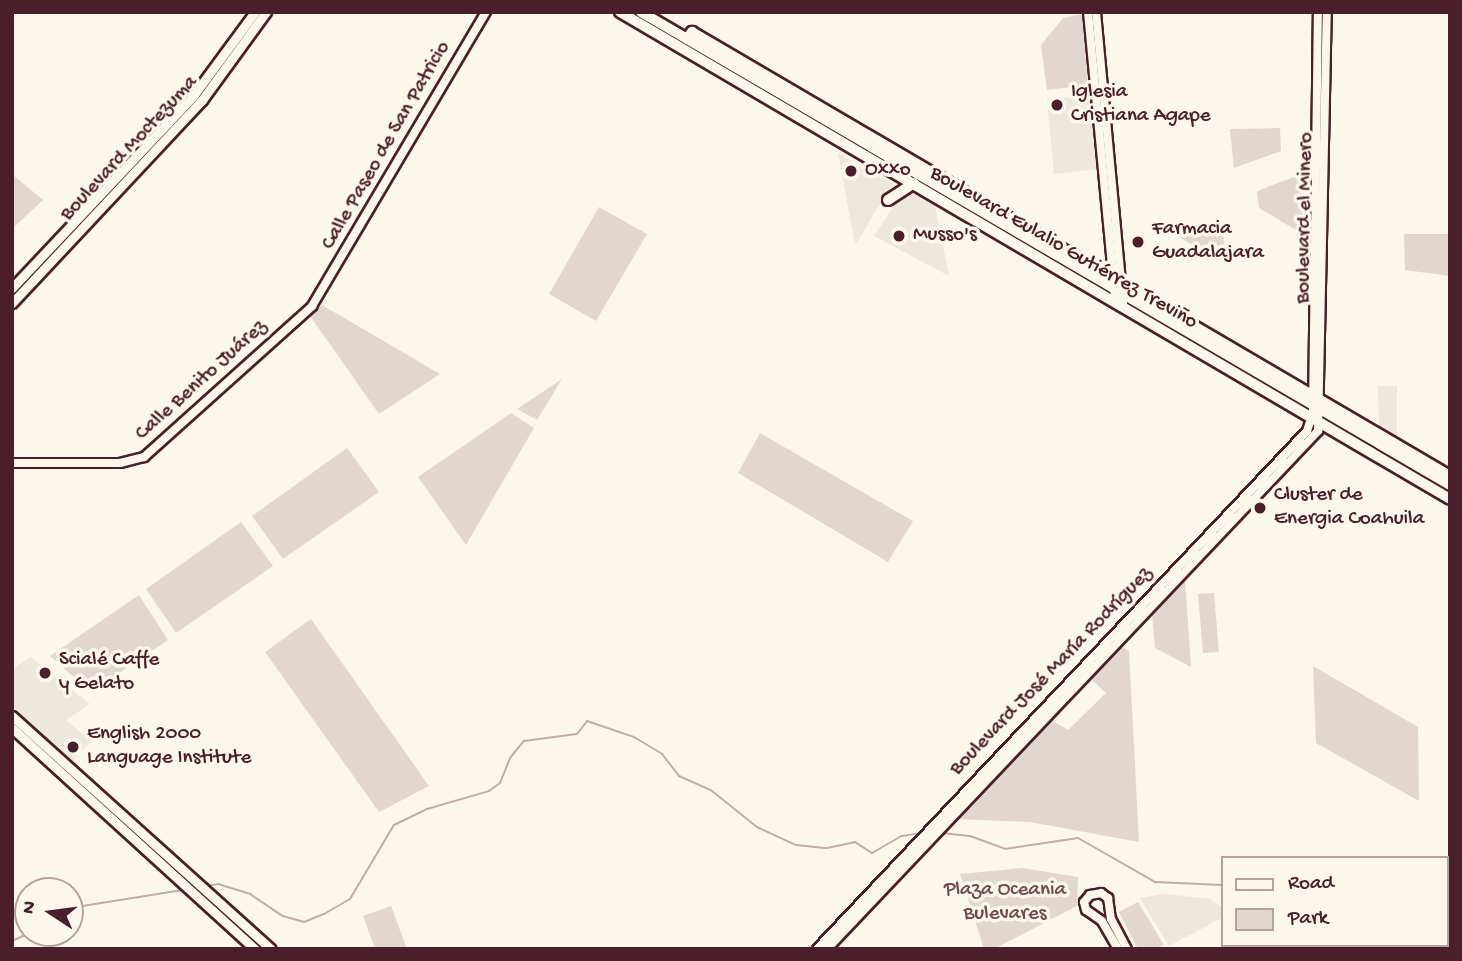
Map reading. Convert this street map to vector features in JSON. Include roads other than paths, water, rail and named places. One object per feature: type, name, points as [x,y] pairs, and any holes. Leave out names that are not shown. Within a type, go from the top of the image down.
[{"type":"main road","name":"Boulevard Moctezuma","points":[[12,288],[193,96],[255,12]]},
{"type":"main road","name":"Boulevard Moctezuma","points":[[12,303],[202,100],[266,12]]},
{"type":"main road","name":"Boulevard Eulalio Gutiérrez Treviño","points":[[620,12],[1120,299],[1450,476]]},
{"type":"main road","name":"Boulevard Eulalio Gutiérrez Treviño","points":[[641,12],[886,156],[1115,282],[1120,299],[1317,422],[1450,499]]},
{"type":"main road","name":"Boulevard Eulalio Gutiérrez Treviño","points":[[687,39],[692,32],[1115,282],[1450,485]]},
{"type":"main road","points":[[886,156],[899,174]]},
{"type":"main road","points":[[888,200],[914,183]]},
{"type":"main road","points":[[12,716],[271,949]]},
{"type":"main road","points":[[12,729],[200,896],[255,949]]},
{"type":"street","name":"Calle Paseo de San Patricio","points":[[319,298],[486,12]]},
{"type":"street","points":[[1088,12],[1115,282]]},
{"type":"street","points":[[1096,12],[1115,282]]},
{"type":"street","name":"Boulevard el Minero","points":[[1317,422],[1318,12]]},
{"type":"street","name":"Boulevard el Minero","points":[[1317,403],[1327,12]]},
{"type":"street","name":"Calle Benito Juárez","points":[[12,463],[120,463],[144,457],[319,298]]},
{"type":"street","name":"Boulevard José María Rodríguez","points":[[827,949],[945,815],[1317,422]]},
{"type":"street","name":"Boulevard José María Rodríguez","points":[[817,949],[904,860]]},
{"type":"street","points":[[1118,949],[1102,920],[1086,910],[1084,902],[1090,895],[1101,893],[1108,898],[1111,919],[1127,949]]},
{"type":"waterway","points":[[206,886],[218,884],[250,894],[283,916],[304,922],[324,914],[350,899],[394,825],[427,809],[489,791],[500,783],[510,758],[524,741],[577,734],[587,721],[634,737],[662,754],[679,776],[712,791],[757,827],[796,845],[827,848],[855,842],[872,853],[902,836],[922,833]]},
{"type":"waterway","points":[[941,833],[970,836],[1005,849],[1078,838],[1155,882],[1220,885]]},
{"type":"waterway","points":[[84,906],[183,890]]},
{"type":"waterway","points":[[1292,947],[1296,949]]},
{"type":"place","name":"Iglesia Cristiana Agape","points":[[1057,105]]},
{"type":"place","name":"Oxxo","points":[[851,171]]},
{"type":"place","name":"Musso's","points":[[899,236]]},
{"type":"place","name":"Farmacia Guadalajara","points":[[1138,242]]},
{"type":"place","name":"Cluster de Energia Coahuila","points":[[1260,508]]},
{"type":"place","name":"Scialé Caffe y Gelato","points":[[45,673]]},
{"type":"place","name":"English 2000 Language Institute","points":[[73,747]]},
{"type":"park label","name":"Plaza Oceania Bulevares","points":[[1005,903]]}]
